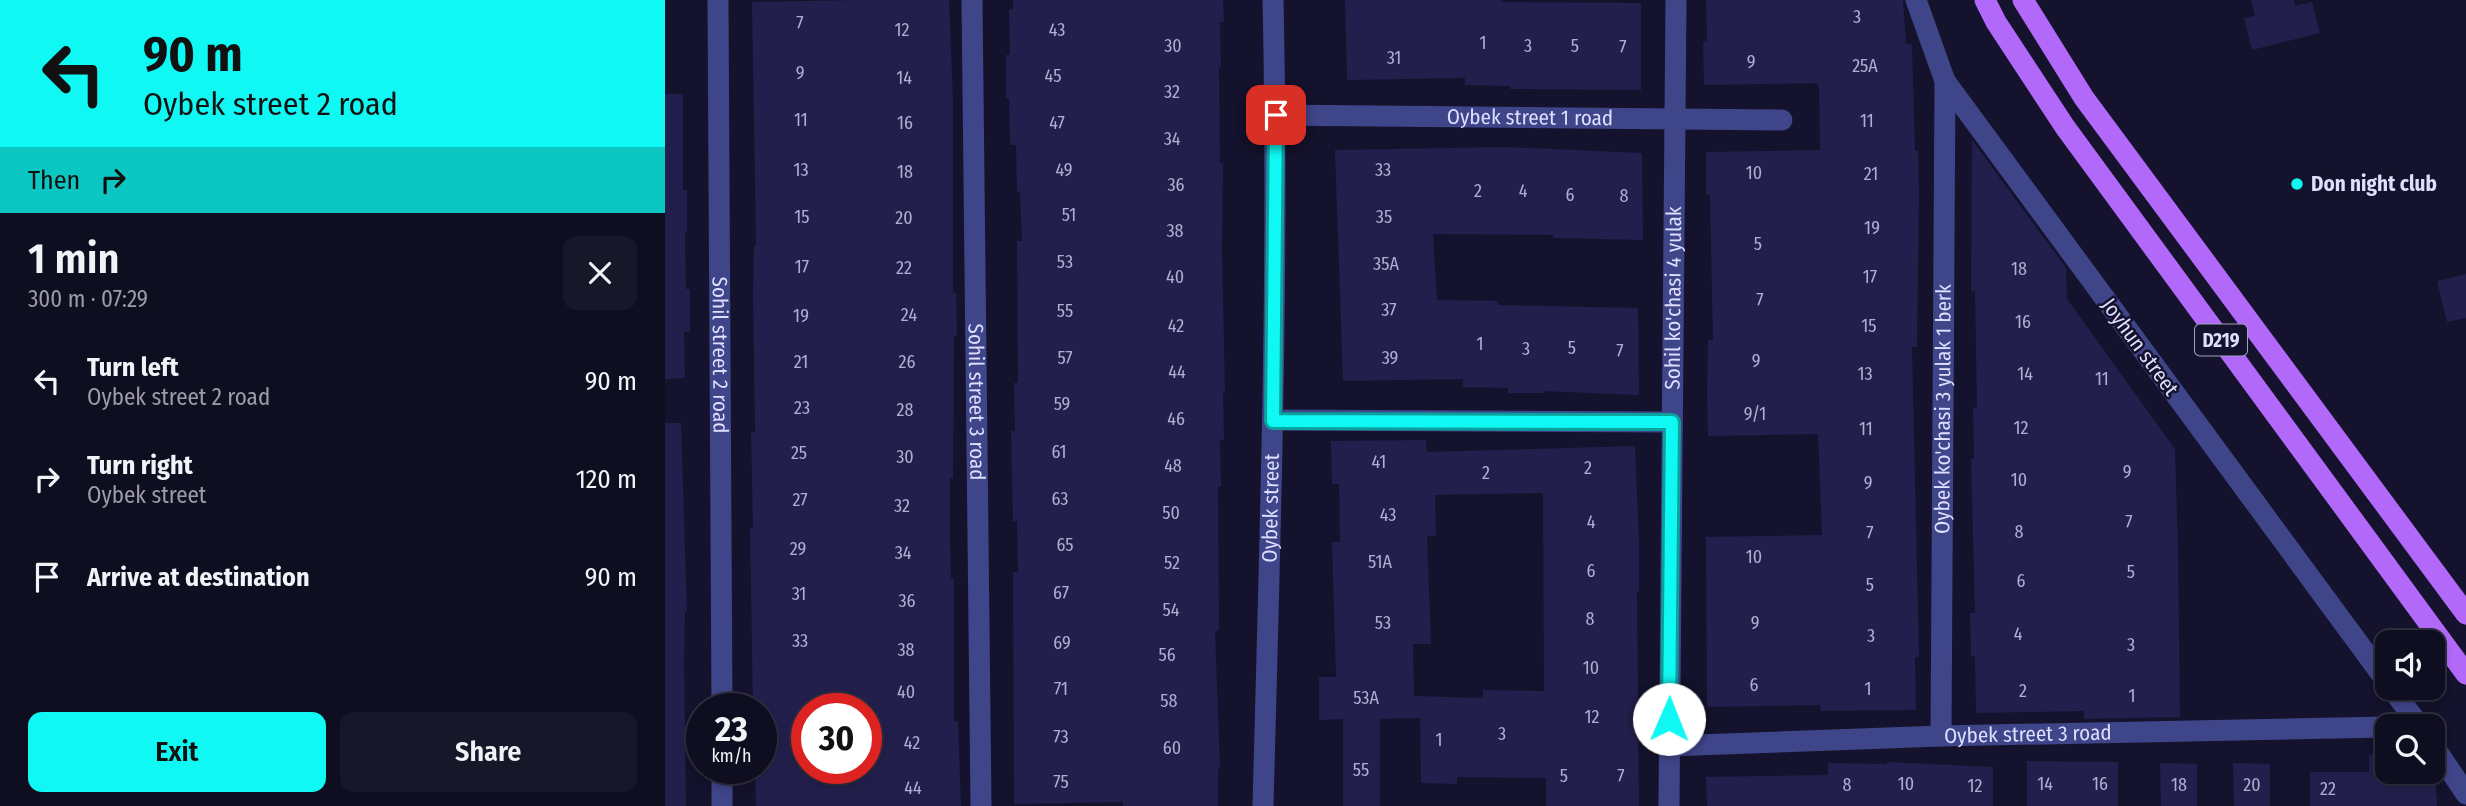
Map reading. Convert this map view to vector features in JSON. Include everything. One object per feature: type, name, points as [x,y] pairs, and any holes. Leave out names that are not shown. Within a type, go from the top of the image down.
[{"type":"main road","name":"D219","points":[[1985,0],[1996,22],[2065,127],[2466,674]]},
{"type":"main road","name":"D219","points":[[2023,0],[2084,98],[2466,614]]},
{"type":"street","name":"Sohil street 2 road","points":[[718,0],[722,693]]},
{"type":"street","name":"Sohil street 3 road","points":[[972,0],[981,806]]},
{"type":"street","name":"Oybek street","points":[[1263,806],[1273,421],[1276,115],[1273,0]]},
{"type":"street","name":"Sohil ko'chasi 4 yulak","points":[[1669,806],[1676,0]]},
{"type":"street","name":"Joyhun street","points":[[1916,0],[1945,81],[2375,666]]},
{"type":"street","name":"Oybek ko'chasi 3 yulak 1 berk","points":[[1941,736],[1945,81]]},
{"type":"street","name":"Oybek street 1 road","points":[[1276,115],[1782,120]]},
{"type":"street","points":[[1273,421],[1672,422]]},
{"type":"street","points":[[2400,700],[2411,714]]},
{"type":"street","name":"Oybek street 3 road","points":[[1669,746],[1941,736],[2375,727]]},
{"type":"street","points":[[2445,763],[2466,794]]},
{"type":"street","points":[[722,784],[722,806]]},
{"type":"building","points":[[949,0],[953,101],[953,293],[956,293],[957,335],[954,336],[950,544],[951,579],[954,579],[954,721],[958,721],[961,806],[756,806],[755,784],[777,784],[777,693],[753,693],[750,528],[753,528],[751,433],[755,432],[753,295],[756,246],[752,2]]},
{"type":"building","points":[[1013,0],[1223,0],[1224,22],[1220,22],[1219,67],[1220,163],[1223,163],[1225,393],[1224,440],[1220,440],[1221,487],[1218,487],[1219,630],[1215,631],[1220,769],[1218,806],[1123,806],[1123,802],[1014,804],[1013,572],[1018,572],[1017,521],[1013,521],[1011,431],[1015,431],[1014,383],[1018,383],[1017,241],[1022,241],[1016,145],[1010,145],[1009,98],[1006,98],[1006,55],[1010,55],[1009,10],[1013,9]]},
{"type":"building","points":[[1345,0],[1641,3],[1641,90],[1510,89],[1510,86],[1465,85],[1465,78],[1347,80]]},
{"type":"building","points":[[1706,0],[1903,0],[1906,44],[1912,44],[1919,194],[1917,347],[1912,347],[1919,657],[1915,657],[1916,710],[1821,711],[1820,705],[1707,707],[1706,537],[1822,535],[1818,434],[1708,436],[1707,393],[1708,340],[1713,340],[1710,195],[1706,195],[1706,152],[1820,150],[1819,88],[1817,83],[1704,85]]},
{"type":"building","points":[[2251,0],[2294,0],[2295,6],[2312,2],[2320,33],[2252,50],[2244,18],[2255,16]]},
{"type":"building","points":[[665,94],[683,94],[683,190],[687,190],[686,289],[690,289],[690,332],[684,332],[685,378],[665,379]]},
{"type":"building","points":[[1972,140],[2066,268],[2067,299],[2175,449],[2180,717],[2084,719],[2084,711],[1976,713],[1975,656],[1971,657],[1970,613],[1975,613],[1971,459],[1974,459],[1973,408],[1977,407],[1975,291],[1971,291]]},
{"type":"building","points":[[1505,147],[1642,153],[1643,240],[1553,238],[1553,235],[1433,234],[1437,300],[1498,301],[1498,305],[1638,308],[1639,395],[1544,391],[1508,393],[1508,388],[1463,387],[1463,379],[1343,381],[1335,150]]},
{"type":"building","points":[[2466,274],[2466,318],[2447,322],[2437,281]]},
{"type":"building","points":[[665,423],[681,423],[687,612],[684,661],[686,806],[665,806]]},
{"type":"building","points":[[1426,440],[1427,452],[1635,446],[1639,543],[1639,806],[1546,806],[1546,778],[1457,777],[1457,784],[1421,783],[1420,718],[1380,719],[1380,806],[1343,806],[1343,719],[1319,720],[1319,677],[1336,677],[1332,542],[1340,542],[1339,484],[1332,484],[1331,441]],"holes":[[[1543,493],[1544,691],[1483,690],[1483,698],[1414,696],[1413,644],[1431,644],[1427,536],[1436,536],[1435,495]]]},
{"type":"building","points":[[2369,755],[2375,755],[2375,784],[2436,784],[2437,806],[2310,806],[2310,772],[2369,772]]},
{"type":"building","points":[[2027,761],[2118,762],[2118,806],[2027,806]]},
{"type":"building","points":[[1887,762],[1993,767],[1993,806],[1707,806],[1706,777],[1828,775],[1828,763]]},
{"type":"building","points":[[2160,763],[2197,764],[2197,806],[2161,806]]},
{"type":"building","points":[[2233,763],[2270,764],[2270,806],[2234,806]]},
{"type":"place","name":"Don night club","points":[[2297,184]]},
{"type":"route","points":[[1276,115],[1273,421],[1672,422],[1669,719]]}]
